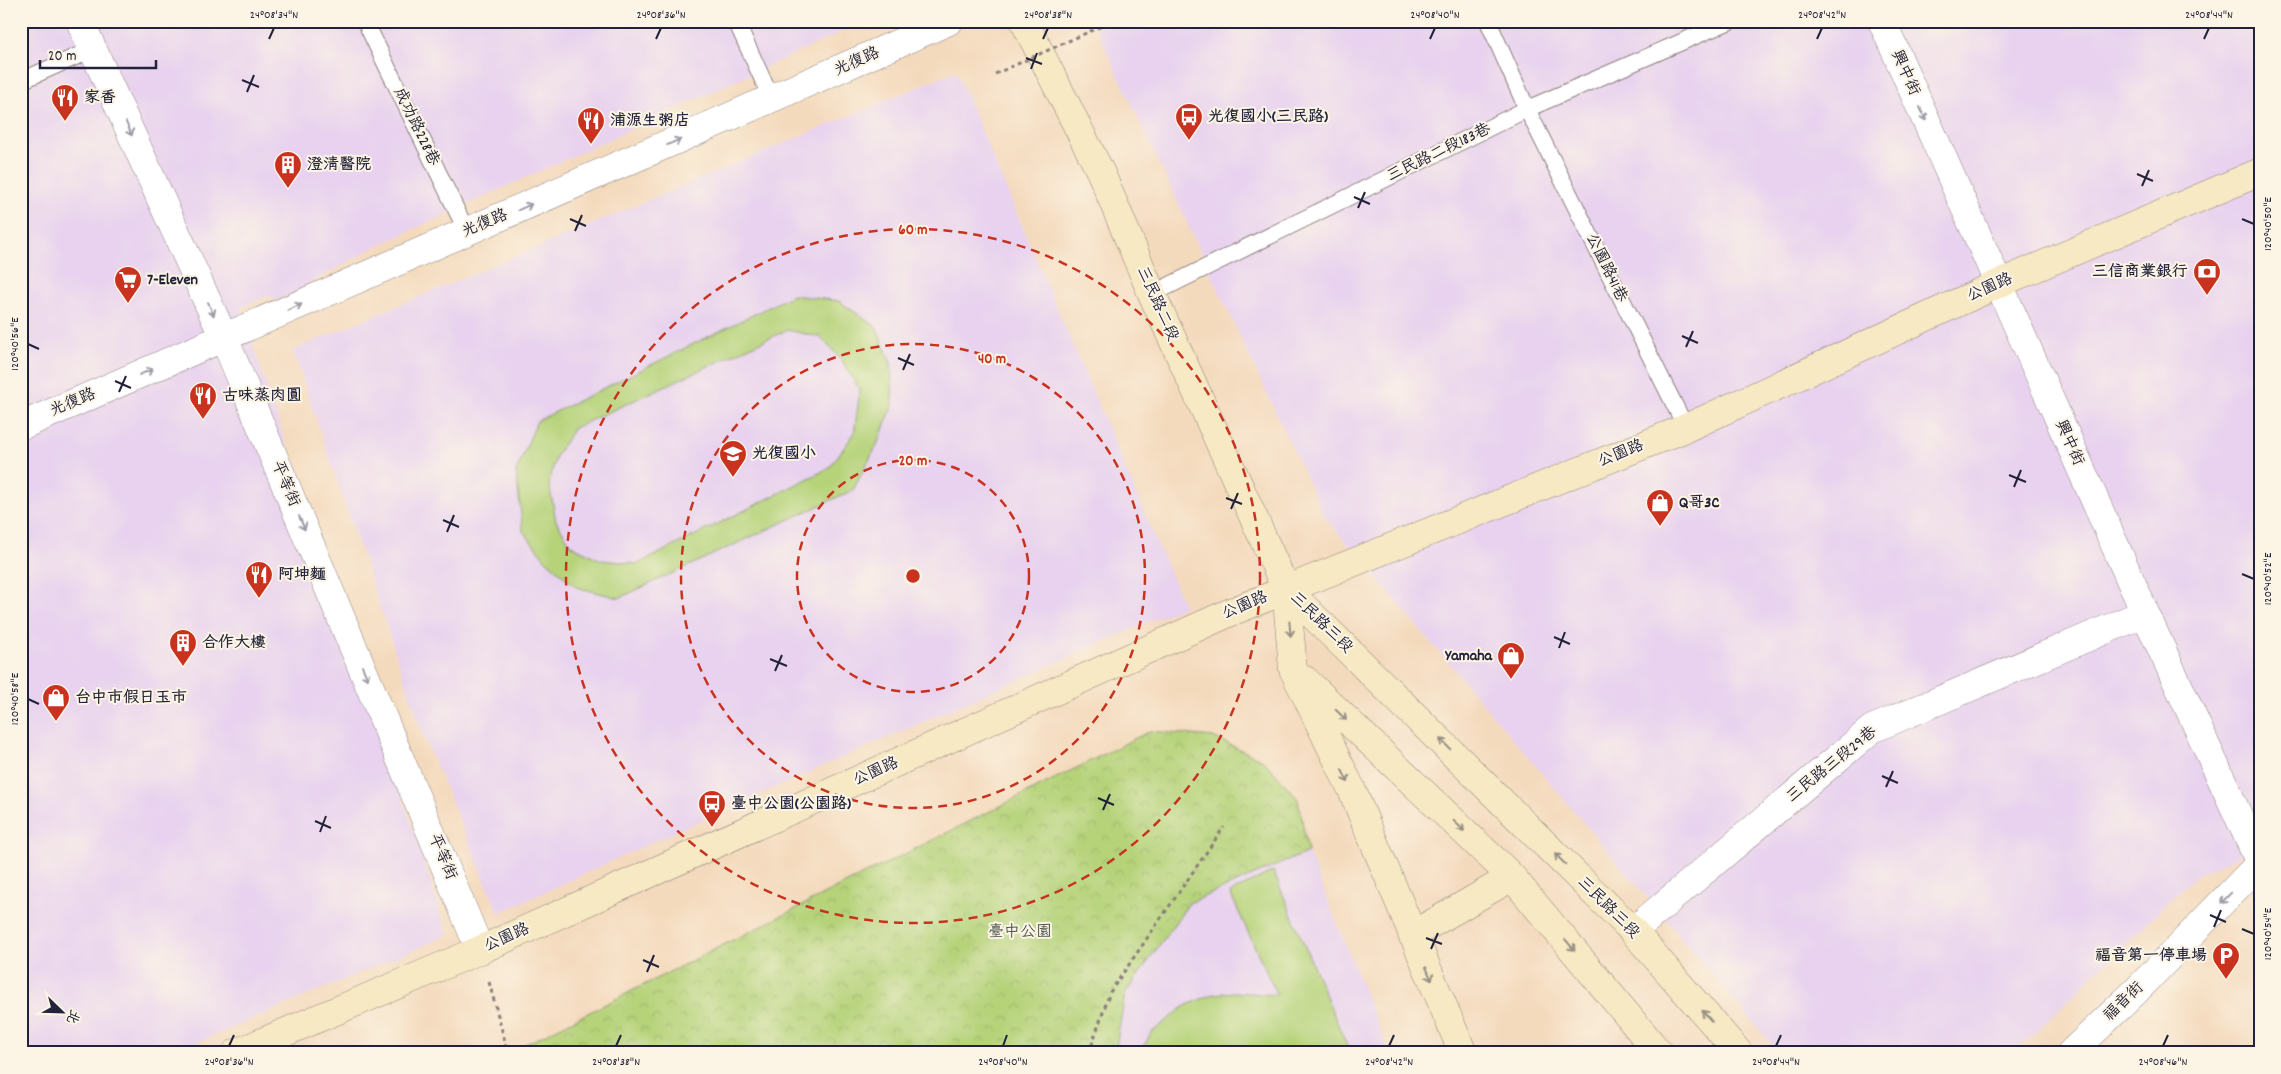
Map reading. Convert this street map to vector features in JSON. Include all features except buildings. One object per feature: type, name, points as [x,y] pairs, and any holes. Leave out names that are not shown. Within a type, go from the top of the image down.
[{"type":"main road","name":"三民路二段","points":[[1024,21],[1101,173],[1152,294],[1286,589]]},
{"type":"main road","name":"公園路","points":[[236,1053],[480,950],[1213,620],[1686,428],[1998,284],[2260,172]]},
{"type":"main road","name":"三民路三段","points":[[1286,589],[1294,669]]},
{"type":"main road","name":"三民路三段","points":[[1286,589],[1633,931],[1739,1053]]},
{"type":"main road","points":[[1294,669],[1512,877],[1659,1053]]},
{"type":"main road","points":[[1294,669],[1352,788],[1463,1053]]},
{"type":"main road","points":[[1412,935],[1512,877]]},
{"type":"street","name":"平等街","points":[[80,21],[224,338],[480,950]]},
{"type":"street","name":"光復路","points":[[21,426],[772,100],[949,21]]},
{"type":"street","name":"興中街","points":[[1882,21],[2145,613],[2260,863]]},
{"type":"street","name":"三民路三段29巷","points":[[1633,931],[1872,729],[2145,613]]},
{"type":"street","name":"福音街","points":[[2071,1053],[2135,992],[2260,863]]},
{"type":"lane","name":"成功路228巷","points":[[365,21],[467,232]]},
{"type":"lane","points":[[736,21],[772,100]]},
{"type":"lane","name":"公園路41巷","points":[[1488,21],[1527,109],[1686,428]]},
{"type":"lane","name":"三民路二段183巷","points":[[1152,294],[1527,109],[1730,21]]},
{"type":"lane","points":[[21,81],[93,49]]},
{"type":"path","points":[[995,74],[1104,25]]},
{"type":"path","points":[[1089,1053],[1110,992],[1224,827]]},
{"type":"path","points":[[480,950],[508,1053]]},
{"type":"shaded area","points":[[21,21],[866,21],[375,247],[279,300],[267,296],[241,308],[448,935],[173,1053],[21,1053]]},
{"type":"shaded area","points":[[1093,21],[2260,21],[2260,846],[2196,875],[2014,1053],[1779,1053],[1324,516]]},
{"type":"shaded area","name":"光復國小","points":[[956,71],[1184,606],[681,829],[499,913],[423,734],[293,350]]},
{"type":"shaded area","points":[[1308,852],[1389,1053],[1115,1053],[1125,994],[1189,903]]},
{"type":"green space","points":[[793,295],[839,301],[876,327],[891,363],[893,405],[877,445],[853,490],[619,598],[576,587],[545,559],[523,531],[516,472],[537,421]],"holes":[[[787,330],[820,337],[841,359],[860,390],[854,434],[829,468],[638,564],[601,560],[571,545],[556,521],[549,484],[556,456],[574,428]]]},
{"type":"green space","name":"臺中公園","points":[[1150,731],[1213,737],[1263,760],[1298,799],[1308,852],[1189,903],[1125,994],[1115,1053],[508,1053]]},
{"type":"green space","points":[[1273,871],[1350,1053],[1140,1053],[1151,1033],[1185,1006],[1213,994],[1234,992],[1277,995],[1230,893]]},
{"type":"place","name":"家香","points":[[65,122]]},
{"type":"place","name":"光復國小(三民路)","points":[[1189,141]]},
{"type":"place","name":"浦源生粥店","points":[[591,145]]},
{"type":"place","name":"澄清醫院","points":[[288,189]]},
{"type":"place","name":"三信商業銀行","points":[[2207,296]]},
{"type":"place","name":"7-Eleven","points":[[128,304]]},
{"type":"place","name":"古味蒸肉圓","points":[[203,420]]},
{"type":"place","name":"光復國小","points":[[733,478]]},
{"type":"place","name":"Q哥3C","points":[[1660,527]]},
{"type":"place","name":"阿坤麵","points":[[259,599]]},
{"type":"place","name":"合作大樓","points":[[183,667]]},
{"type":"place","name":"Yamaha","points":[[1511,680]]},
{"type":"place","name":"台中市假日玉市","points":[[56,722]]},
{"type":"place","name":"臺中公園(公園路)","points":[[712,828]]},
{"type":"place","name":"福音第一停車場","points":[[2226,980]]}]
